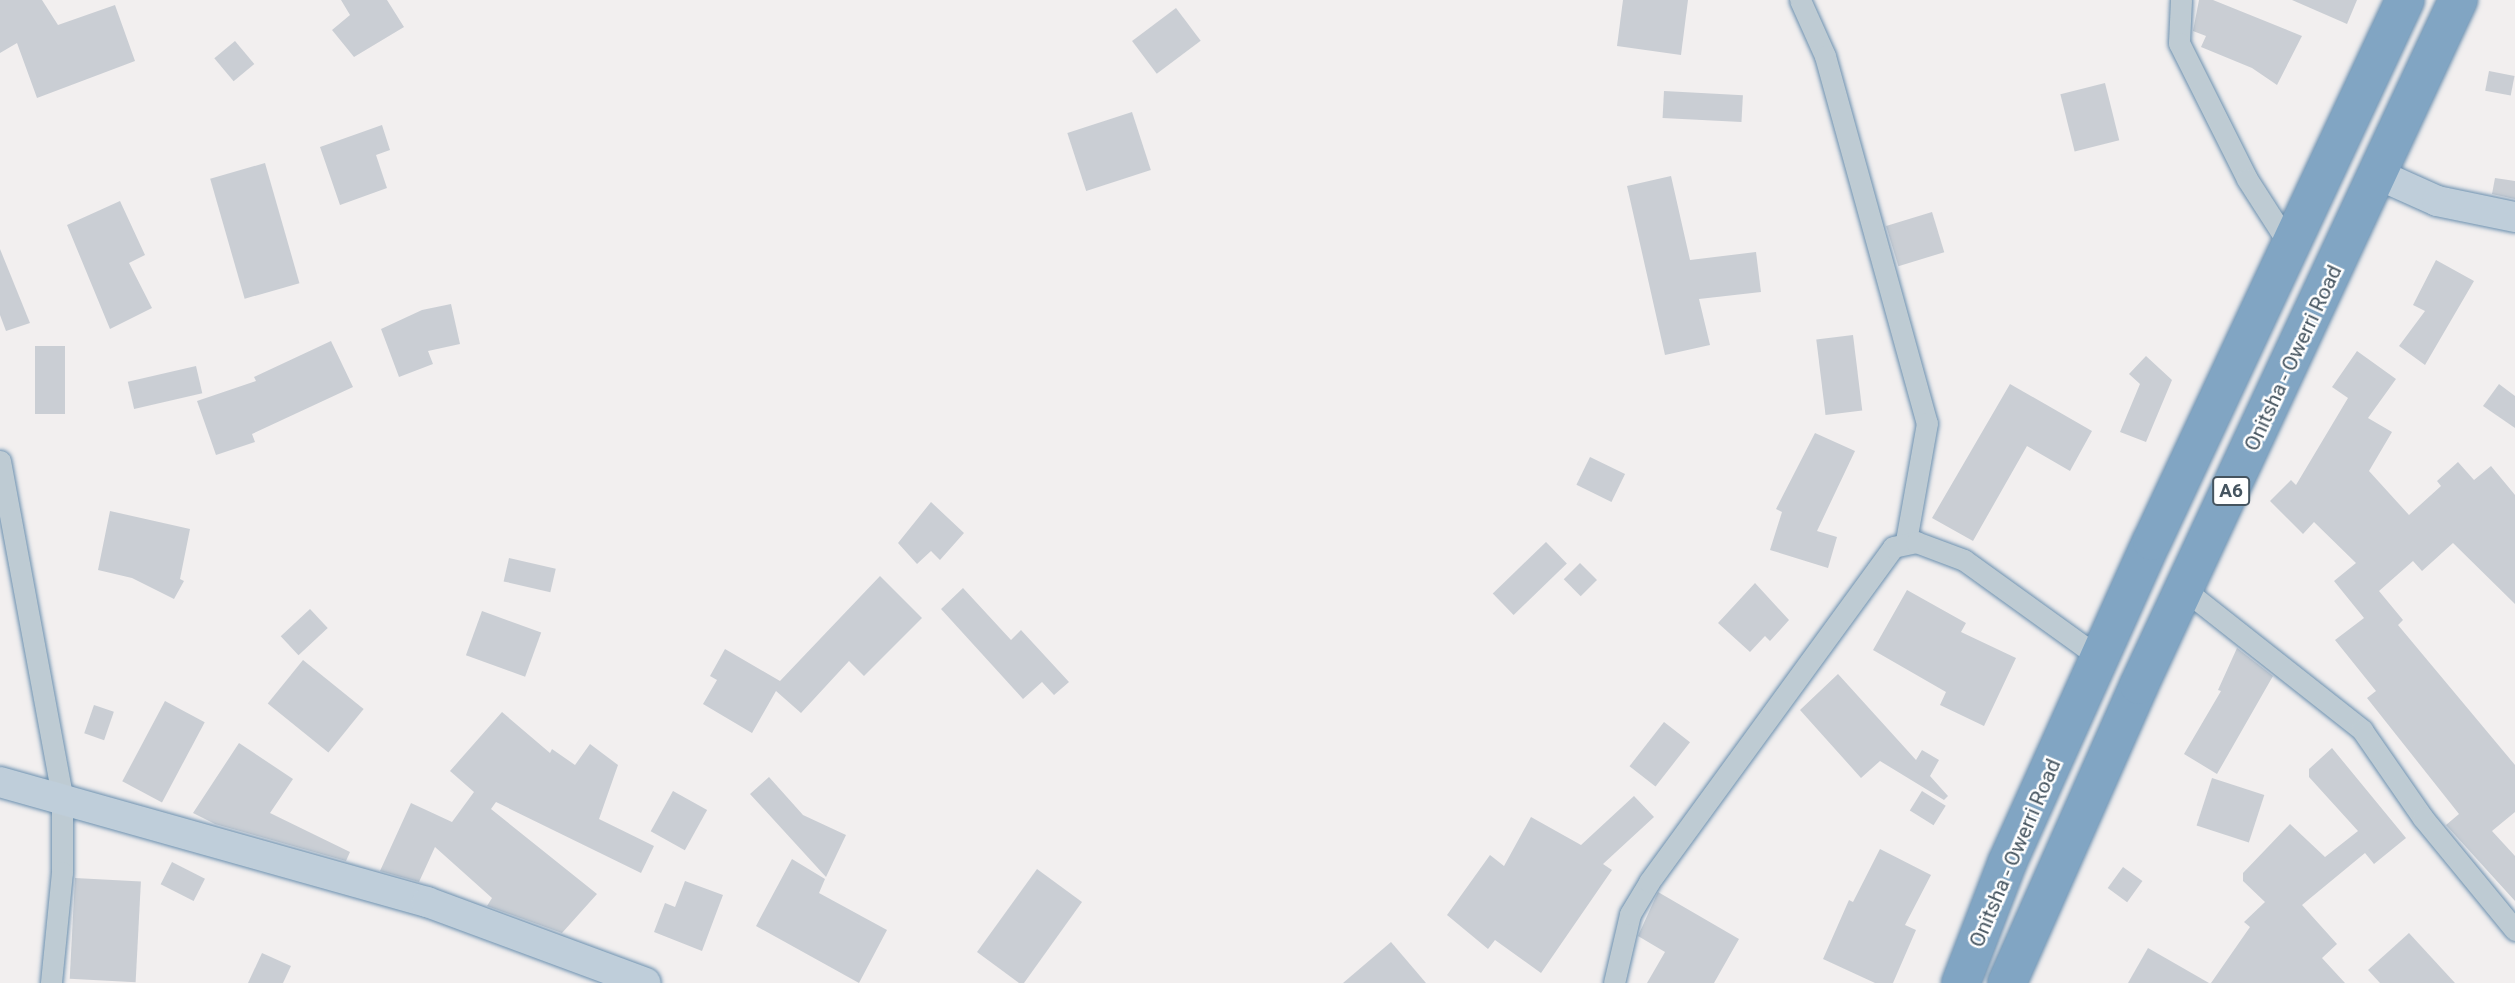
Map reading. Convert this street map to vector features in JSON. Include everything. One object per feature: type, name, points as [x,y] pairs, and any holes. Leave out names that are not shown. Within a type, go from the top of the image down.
[{"type":"highway","name":"Onitsha - Owerri Road","points":[[1961,983],[2007,863],[2405,0]]},
{"type":"highway","name":"Onitsha - Owerri Road","points":[[2007,983],[2458,0]]},
{"type":"street","points":[[1800,0],[1825,56],[1927,423],[1906,541]]},
{"type":"street","points":[[2181,0],[2179,43],[2247,179],[2290,246]]},
{"type":"street","points":[[2377,174],[2437,201],[2515,217]]},
{"type":"street","points":[[0,461],[62,797],[62,872],[51,983]]},
{"type":"street","points":[[1614,983],[1630,914],[1649,882],[1857,591],[1893,547],[1906,541],[1964,559],[2100,658]]},
{"type":"street","points":[[2185,590],[2362,730],[2423,818],[2515,930]]},
{"type":"street","points":[[0,782],[62,797],[428,902],[646,983]]},
{"type":"building","points":[[0,0],[42,0],[58,25],[115,5],[135,61],[37,98],[17,43],[0,53]]},
{"type":"building","points":[[341,0],[387,0],[404,27],[354,57],[332,30],[350,15]]},
{"type":"building","points":[[1623,0],[1688,0],[1681,55],[1617,46]]},
{"type":"building","points":[[2199,0],[2213,0],[2302,36],[2277,85],[2252,68],[2201,47],[2206,36],[2193,31]]},
{"type":"building","points":[[2292,0],[2357,0],[2347,24]]},
{"type":"building","points":[[1176,8],[1201,41],[1157,74],[1132,41]]},
{"type":"building","points":[[235,41],[254,64],[234,81],[214,58]]},
{"type":"building","points":[[2489,71],[2515,76],[2511,96],[2485,91]]},
{"type":"building","points":[[2105,83],[2119,140],[2075,151],[2060,94]]},
{"type":"building","points":[[1664,91],[1743,95],[1741,122],[1663,118]]},
{"type":"building","points":[[1132,112],[1151,170],[1086,191],[1067,133]]},
{"type":"building","points":[[382,125],[390,150],[376,155],[387,188],[340,205],[320,147]]},
{"type":"building","points":[[265,163],[299,283],[245,299],[210,179]]},
{"type":"building","points":[[1671,176],[1690,260],[1756,252],[1761,292],[1699,299],[1710,345],[1665,355],[1627,186]]},
{"type":"building","points":[[2495,178],[2515,181],[2515,199],[2492,194]]},
{"type":"building","points":[[120,201],[145,255],[129,263],[152,308],[110,329],[67,225]]},
{"type":"building","points":[[1932,212],[1944,252],[1898,266],[1886,226]]},
{"type":"building","points":[[0,249],[30,323],[6,331],[0,315]]},
{"type":"building","points":[[2436,260],[2474,281],[2425,365],[2399,346],[2425,311],[2413,305]]},
{"type":"building","points":[[451,304],[460,344],[428,351],[433,364],[399,377],[381,329],[422,310]]},
{"type":"building","points":[[1853,335],[1862,410],[1826,415],[1816,340]]},
{"type":"building","points":[[331,341],[353,387],[252,434],[255,442],[216,455],[197,401],[256,381],[254,377]]},
{"type":"building","points":[[35,346],[65,346],[65,414],[35,414]]},
{"type":"building","points":[[2357,351],[2396,379],[2368,418],[2392,432],[2369,471],[2409,515],[2441,486],[2437,481],[2458,462],[2474,480],[2491,466],[2515,495],[2515,604],[2453,543],[2422,571],[2413,561],[2379,591],[2403,620],[2398,625],[2515,765],[2515,812],[2492,831],[2515,856],[2515,901],[2446,825],[2459,814],[2367,698],[2376,691],[2335,640],[2364,618],[2334,581],[2356,563],[2314,522],[2303,534],[2270,501],[2291,480],[2296,485],[2348,398],[2332,387]]},
{"type":"building","points":[[2146,356],[2172,380],[2146,442],[2120,432],[2140,384],[2129,374]]},
{"type":"building","points":[[196,366],[202,393],[134,409],[128,382]]},
{"type":"building","points":[[2010,384],[2092,431],[2070,471],[2027,446],[1973,541],[1932,518]]},
{"type":"building","points":[[2499,384],[2515,396],[2515,428],[2483,406]]},
{"type":"building","points":[[1815,433],[1855,451],[1817,531],[1837,537],[1828,568],[1770,550],[1782,512],[1776,509]]},
{"type":"building","points":[[1590,457],[1625,474],[1611,502],[1576,485]]},
{"type":"building","points":[[931,502],[964,533],[940,560],[931,551],[917,564],[898,543]]},
{"type":"building","points":[[110,511],[190,529],[180,579],[184,581],[174,599],[132,578],[98,570]]},
{"type":"building","points":[[1546,542],[1567,564],[1514,615],[1493,593]]},
{"type":"building","points":[[509,558],[556,569],[550,592],[504,581]]},
{"type":"building","points":[[1580,563],[1597,580],[1581,596],[1564,579]]},
{"type":"building","points":[[880,576],[922,618],[864,676],[849,661],[801,713],[776,691],[752,733],[703,704],[717,680],[710,676],[725,649],[780,681]]},
{"type":"building","points":[[1755,583],[1789,620],[1770,641],[1765,636],[1750,652],[1718,623]]},
{"type":"building","points":[[963,588],[1011,640],[1021,630],[1069,682],[1054,695],[1042,682],[1023,699],[941,609]]},
{"type":"building","points":[[1907,590],[1966,623],[1961,632],[2016,658],[1984,726],[1940,705],[1946,692],[1873,650]]},
{"type":"building","points":[[310,609],[328,628],[298,655],[281,636]]},
{"type":"building","points":[[482,611],[541,633],[525,677],[466,655]]},
{"type":"building","points":[[2237,648],[2273,676],[2217,774],[2184,754],[2221,691],[2218,690]]},
{"type":"building","points":[[303,660],[364,709],[328,753],[268,704]]},
{"type":"building","points":[[1838,674],[1916,760],[1922,750],[1939,760],[1930,776],[1948,796],[1944,800],[1880,761],[1861,778],[1800,710]]},
{"type":"building","points":[[165,701],[205,722],[162,802],[122,781]]},
{"type":"building","points":[[94,705],[114,712],[104,740],[84,733]]},
{"type":"building","points":[[502,712],[550,753],[552,749],[575,765],[590,744],[618,765],[599,819],[654,846],[641,873],[496,802],[491,809],[597,894],[562,933],[487,906],[492,898],[435,847],[419,882],[380,871],[411,803],[452,822],[474,792],[450,771]]},
{"type":"building","points":[[1664,722],[1690,742],[1656,786],[1630,766]]},
{"type":"building","points":[[239,743],[293,779],[270,813],[350,852],[346,861],[215,824],[193,813]]},
{"type":"building","points":[[2332,748],[2406,838],[2374,864],[2365,853],[2302,905],[2337,944],[2322,958],[2345,983],[2211,983],[2250,927],[2244,922],[2265,902],[2243,881],[2243,873],[2290,824],[2325,857],[2358,831],[2309,777],[2309,769]]},
{"type":"building","points":[[769,777],[803,815],[846,835],[826,877],[750,794]]},
{"type":"building","points":[[2212,778],[2264,795],[2249,843],[2197,826]]},
{"type":"building","points":[[673,791],[707,810],[685,850],[651,831]]},
{"type":"building","points":[[1922,791],[1946,806],[1934,825],[1910,811]]},
{"type":"building","points":[[1634,796],[1654,817],[1603,864],[1612,870],[1541,973],[1495,940],[1488,949],[1447,915],[1490,855],[1504,866],[1531,817],[1581,845]]},
{"type":"building","points":[[1880,849],[1931,875],[1905,925],[1916,930],[1893,983],[1875,983],[1823,959],[1849,900],[1853,902]]},
{"type":"building","points":[[792,859],[825,879],[819,893],[887,930],[859,983],[756,926]]},
{"type":"building","points":[[172,862],[205,879],[194,901],[161,884]]},
{"type":"building","points":[[2123,867],[2142,881],[2127,902],[2108,888]]},
{"type":"building","points":[[1037,869],[1082,902],[1024,983],[1019,983],[977,952]]},
{"type":"building","points":[[75,878],[141,881],[136,982],[70,979]]},
{"type":"building","points":[[685,881],[723,895],[702,951],[654,932],[665,903],[675,907]]},
{"type":"building","points":[[1658,892],[1739,939],[1714,983],[1647,983],[1665,952],[1638,936]]},
{"type":"building","points":[[2409,933],[2455,983],[2380,983],[2368,970]]},
{"type":"building","points":[[1391,942],[1426,983],[1343,983]]},
{"type":"building","points":[[2148,948],[2209,983],[2128,983]]},
{"type":"building","points":[[262,953],[291,966],[283,983],[248,983]]}]
